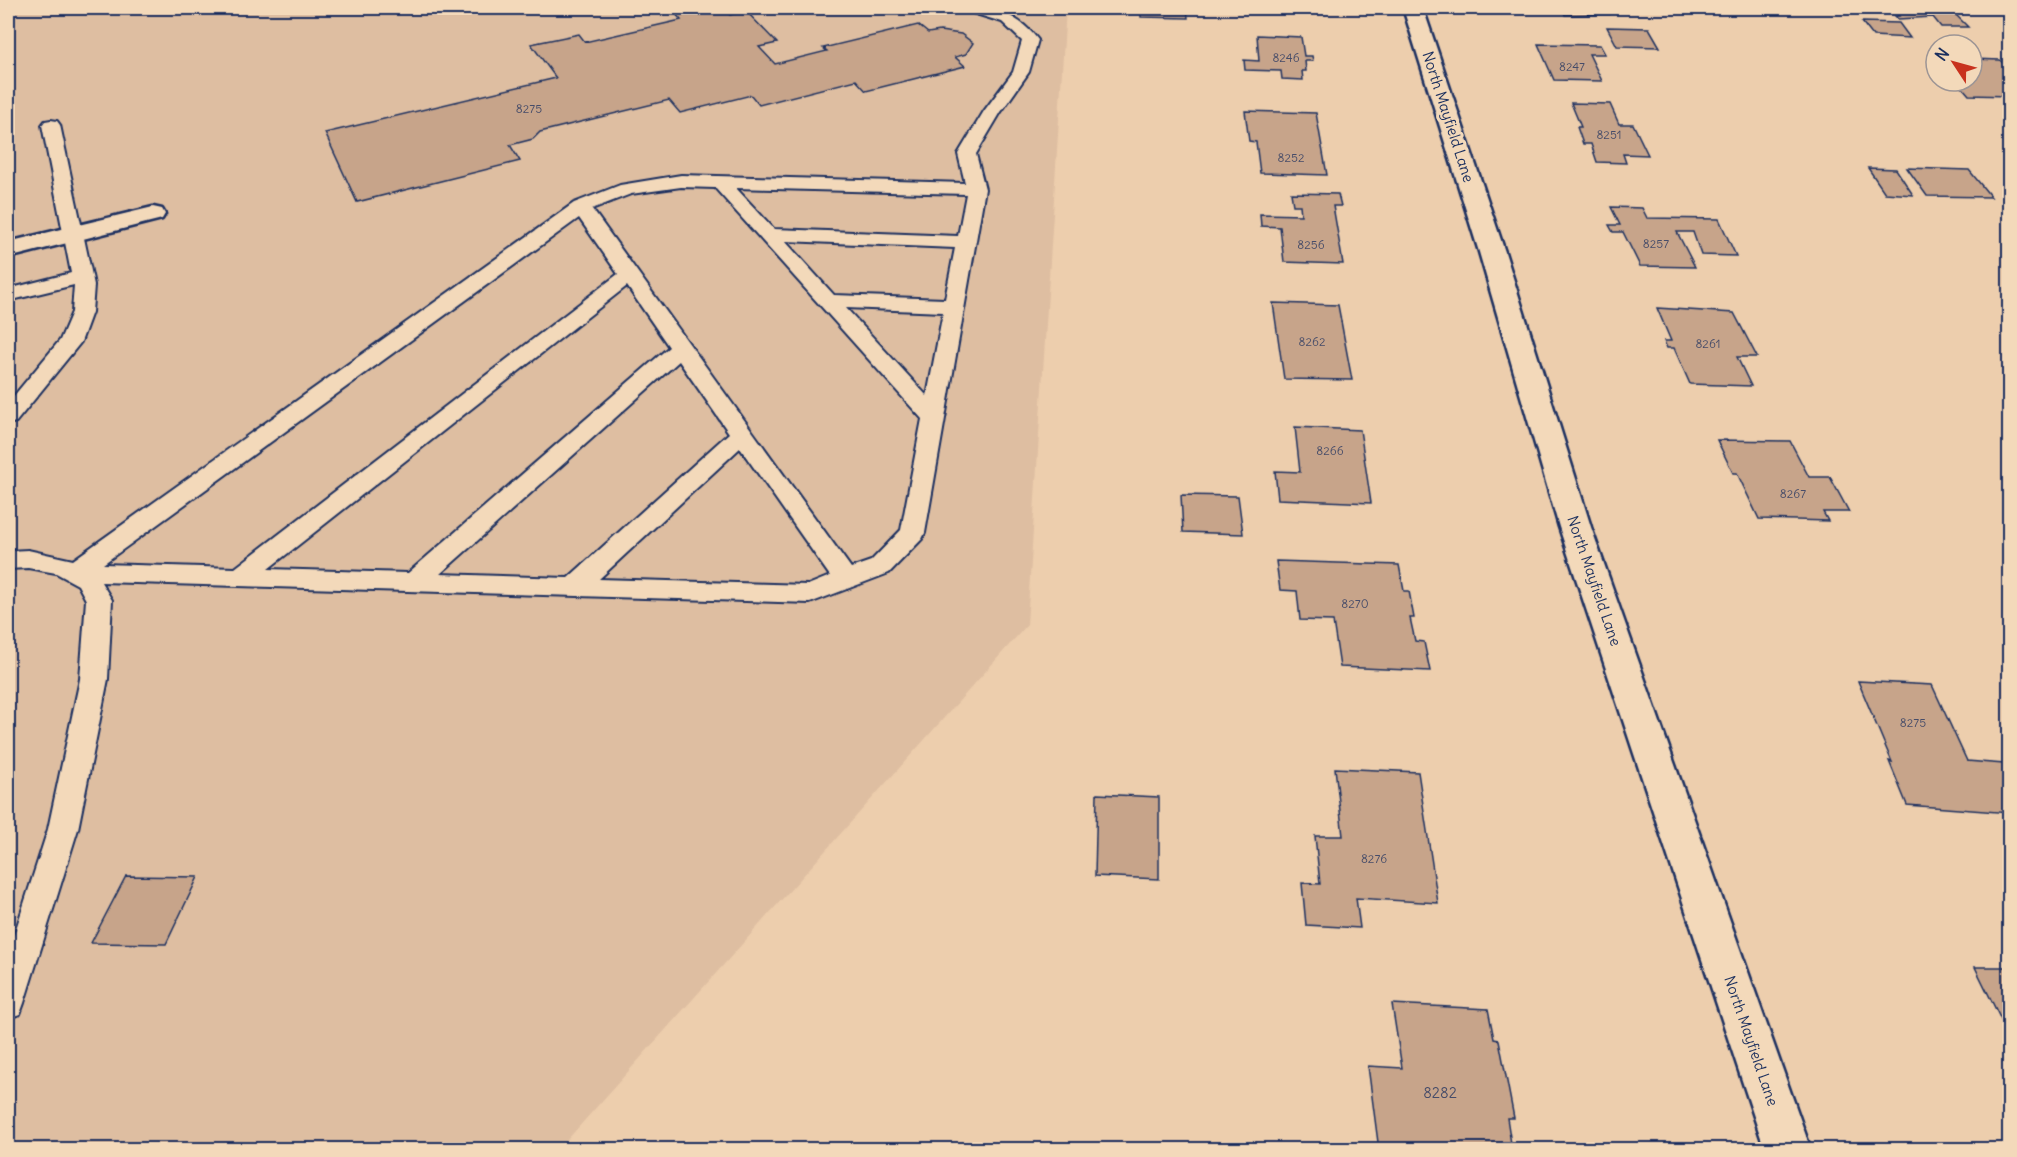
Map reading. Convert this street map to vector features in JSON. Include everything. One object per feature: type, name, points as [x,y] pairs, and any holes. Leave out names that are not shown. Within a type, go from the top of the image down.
[{"type":"street","name":"North Mayfield Lane","points":[[1413,8],[1492,252],[1575,527],[1788,1149]]},
{"type":"street","points":[[8,250],[153,214]]},
{"type":"lane","points":[[74,572],[810,594],[880,567],[913,533],[976,189],[967,153],[1021,72],[1029,40],[1008,19],[972,8]]},
{"type":"lane","points":[[8,417],[70,342],[82,312],[84,285],[51,125]]},
{"type":"lane","points":[[74,572],[581,207],[627,189],[681,181],[976,189]]},
{"type":"lane","points":[[719,181],[934,418]]},
{"type":"lane","points":[[581,207],[846,580]]},
{"type":"lane","points":[[768,235],[965,242]]},
{"type":"lane","points":[[240,577],[629,274]]},
{"type":"lane","points":[[8,295],[82,277]]},
{"type":"lane","points":[[827,301],[954,306]]},
{"type":"lane","points":[[413,583],[681,348]]},
{"type":"lane","points":[[574,587],[742,434]]},
{"type":"lane","points":[[8,560],[28,559],[62,565],[87,579],[99,600],[94,680],[63,829],[8,1003]]},
{"type":"shaded area","points":[[8,8],[1066,8],[1027,625],[559,1149],[8,1149]]},
{"type":"building","points":[[695,8],[723,8],[730,15],[746,11],[777,43],[759,47],[775,64],[827,51],[823,48],[918,25],[928,33],[940,31],[961,34],[973,43],[966,54],[955,57],[965,66],[866,91],[856,80],[759,105],[751,95],[680,113],[669,100],[540,132],[533,139],[510,145],[520,161],[357,202],[325,133],[556,78],[531,44],[579,34],[585,42],[681,20],[674,12]]},
{"type":"building","points":[[1141,8],[1187,8],[1188,18],[1141,17]]},
{"type":"building","points":[[1562,8],[1607,8],[1610,14],[1565,15]]},
{"type":"building","points":[[1892,8],[1949,8],[1968,27],[1941,27],[1933,17],[1898,19],[1895,16],[1899,16]]},
{"type":"building","points":[[1862,22],[1899,23],[1910,38],[1873,36]]},
{"type":"building","points":[[1607,27],[1649,28],[1660,47],[1617,46]]},
{"type":"building","points":[[1257,35],[1301,37],[1304,56],[1312,56],[1313,61],[1305,61],[1306,71],[1302,71],[1303,80],[1282,79],[1281,71],[1245,70],[1244,60],[1259,61]]},
{"type":"building","points":[[1538,44],[1600,45],[1605,54],[1589,54],[1602,81],[1554,80]]},
{"type":"building","points":[[1984,59],[2000,60],[2010,71],[2010,96],[1969,95],[1967,93],[1984,93]]},
{"type":"building","points":[[1571,103],[1610,104],[1619,124],[1633,124],[1648,155],[1623,154],[1626,163],[1597,162],[1591,144],[1583,144],[1577,127],[1581,127]]},
{"type":"building","points":[[1245,111],[1316,113],[1327,175],[1260,173],[1256,142],[1249,141]]},
{"type":"building","points":[[1868,168],[1896,169],[1913,195],[1885,193]]},
{"type":"building","points":[[1907,168],[1969,170],[1991,197],[1927,196]]},
{"type":"building","points":[[1291,193],[1338,194],[1341,206],[1333,206],[1343,264],[1284,262],[1280,227],[1261,226],[1260,214],[1301,215],[1300,205],[1293,205]]},
{"type":"building","points":[[1611,207],[1642,208],[1647,218],[1719,219],[1736,256],[1701,255],[1693,232],[1677,232],[1695,267],[1640,266],[1623,232],[1613,232],[1609,225],[1620,225]]},
{"type":"building","points":[[1273,303],[1338,305],[1352,380],[1284,379]]},
{"type":"building","points":[[1657,308],[1734,313],[1757,357],[1737,357],[1751,386],[1690,384],[1674,348],[1667,348],[1664,341],[1671,341]]},
{"type":"building","points":[[1295,427],[1360,430],[1371,503],[1278,499],[1275,471],[1300,472]]},
{"type":"building","points":[[1717,440],[1790,441],[1809,477],[1830,477],[1849,512],[1823,512],[1828,521],[1759,519],[1737,473],[1733,473]]},
{"type":"building","points":[[1181,495],[1238,496],[1243,534],[1183,532]]},
{"type":"building","points":[[1276,561],[1399,565],[1404,591],[1409,591],[1414,618],[1410,618],[1415,641],[1424,642],[1430,671],[1340,667],[1333,621],[1300,620],[1297,591],[1280,590]]},
{"type":"building","points":[[1858,681],[1932,685],[1967,761],[2004,764],[2010,775],[2010,813],[1907,805],[1889,761],[1892,762]]},
{"type":"building","points":[[1335,768],[1418,772],[1438,903],[1356,898],[1360,928],[1306,925],[1302,883],[1320,884],[1315,836],[1343,836]]},
{"type":"building","points":[[1097,794],[1159,797],[1159,879],[1095,876]]},
{"type":"building","points":[[126,876],[198,877],[166,944],[91,943]]},
{"type":"building","points":[[1975,967],[2010,967],[2010,1028],[2005,1028]]},
{"type":"building","points":[[1392,1004],[1488,1009],[1494,1039],[1499,1040],[1514,1118],[1507,1118],[1512,1150],[1379,1150],[1368,1066],[1402,1068]]}]
